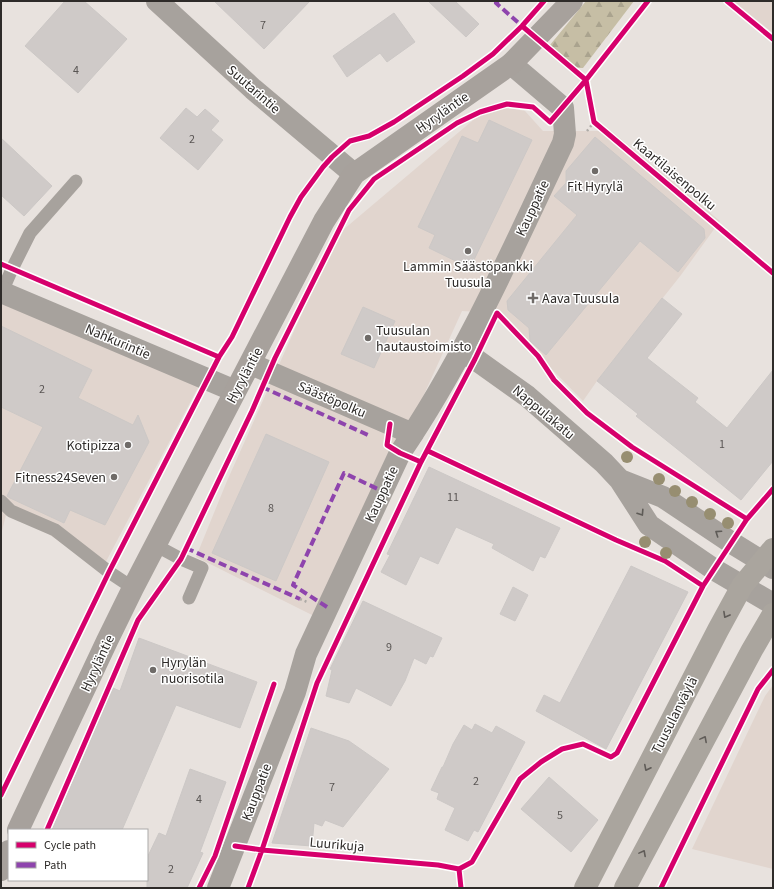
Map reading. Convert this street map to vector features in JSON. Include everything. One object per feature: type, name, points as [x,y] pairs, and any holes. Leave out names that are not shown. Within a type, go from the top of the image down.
[{"type":"main road","name":"Tuusulanväylä","points":[[585,888],[742,586],[770,560]]},
{"type":"main road","points":[[625,888],[752,650],[773,614]]},
{"type":"street","name":"Suutarintie","points":[[157,1],[253,89],[354,174]]},
{"type":"street","name":"Hyryläntie","points":[[18,829],[107,641],[155,545],[235,391],[251,364],[324,221],[354,174],[511,64],[572,1]]},
{"type":"street","name":"Kauppatie","points":[[218,888],[295,692],[306,654],[400,453],[462,353],[563,143],[565,134],[563,108],[511,64]]},
{"type":"street","name":"Nahkurintie","points":[[1,292],[235,391]]},
{"type":"street","name":"Nappulakatu","points":[[462,353],[475,359],[527,396],[604,463],[620,480],[649,525],[742,586],[773,604]]},
{"type":"street","name":"Säästöpolku","points":[[251,364],[413,434]]},
{"type":"street","name":"Nappulakatu","points":[[620,480],[663,497],[770,560]]},
{"type":"street","points":[[1,870],[8,853]]},
{"type":"lane","points":[[1,292],[30,233],[76,181]]},
{"type":"lane","points":[[1,501],[11,511],[55,530],[108,572],[133,588]]},
{"type":"lane","points":[[155,545],[202,568],[189,598]]},
{"type":"path","points":[[592,115],[594,122],[600,127]]},
{"type":"shaded area","points":[[733,1],[773,1],[773,33]]},
{"type":"shaded area","points":[[491,105],[525,111],[543,131],[611,131],[720,221],[681,275],[597,381],[583,401],[497,313],[462,311],[411,423],[389,451],[314,616],[196,557],[227,481],[337,235]]},
{"type":"shaded area","points":[[1,295],[202,380],[101,571],[46,532],[6,515],[1,535]]},
{"type":"shaded area","points":[[773,685],[773,869],[692,849],[765,696]]},
{"type":"green space","points":[[586,1],[634,1],[583,68],[576,68],[550,45]]},
{"type":"building","points":[[65,1],[84,1],[127,39],[78,93],[25,46]]},
{"type":"building","points":[[214,1],[310,1],[264,49]]},
{"type":"building","points":[[428,1],[455,1],[479,24],[466,37]]},
{"type":"building","points":[[394,13],[415,42],[387,62],[380,53],[347,77],[333,56]]},
{"type":"building","points":[[186,108],[197,117],[205,109],[219,121],[211,130],[223,140],[198,170],[160,138]]},
{"type":"building","points":[[489,120],[532,140],[470,268],[429,248],[435,235],[418,227],[462,136],[478,143]]},
{"type":"building","points":[[595,137],[704,229],[705,238],[678,272],[640,241],[546,355],[530,341],[529,328],[508,310],[507,301],[577,215],[554,196],[566,183],[566,171]]},
{"type":"building","points":[[1,138],[52,186],[24,216],[1,195]]},
{"type":"building","points":[[662,298],[682,314],[647,358],[698,398],[695,402],[727,428],[773,370],[773,461],[741,500],[636,416],[638,414],[597,381]]},
{"type":"building","name":"Tuusulan hautaustoimisto","points":[[363,307],[395,321],[374,368],[341,354]]},
{"type":"building","points":[[1,326],[92,370],[78,398],[133,425],[138,415],[149,442],[105,525],[70,510],[64,523],[7,496],[43,427],[1,407]]},
{"type":"building","points":[[266,434],[329,462],[276,581],[212,553]]},
{"type":"building","points":[[429,467],[560,528],[545,558],[540,556],[533,571],[492,548],[494,544],[456,527],[438,564],[420,556],[406,585],[381,572],[390,555],[387,554]]},
{"type":"building","points":[[631,566],[688,592],[606,749],[536,711],[544,695],[560,703]]},
{"type":"building","points":[[513,587],[528,595],[515,621],[500,614]]},
{"type":"building","points":[[363,601],[442,638],[433,657],[430,656],[426,664],[414,658],[405,681],[391,706],[356,688],[349,703],[326,696],[332,670],[330,669]]},
{"type":"building","points":[[139,638],[257,682],[240,728],[176,705],[122,829],[52,829],[113,688],[120,691]]},
{"type":"building","points":[[475,724],[492,733],[496,726],[525,742],[478,832],[474,830],[468,841],[445,830],[455,808],[437,799],[439,793],[431,790],[453,744],[464,725],[472,730]]},
{"type":"building","points":[[311,728],[349,741],[389,769],[343,827],[325,820],[322,826],[314,823],[312,846],[272,843]]},
{"type":"building","points":[[190,769],[226,782],[200,852],[203,853],[187,888],[147,888],[148,856],[159,833],[166,836]]},
{"type":"building","points":[[549,777],[598,820],[571,852],[521,809]]},
{"type":"marked path","points":[[498,1],[496,3],[522,26]]},
{"type":"marked path","points":[[262,387],[368,435]]},
{"type":"marked path","points":[[327,607],[293,585],[344,473],[382,491]]},
{"type":"marked path","points":[[186,548],[300,599]]},
{"type":"cycle path","points":[[1,795],[109,572],[219,357],[232,337],[301,197],[323,167],[350,141],[369,136],[394,122],[463,76],[493,54],[522,26],[544,1]]},
{"type":"cycle path","points":[[47,829],[138,620],[181,559],[252,411],[275,358],[349,210],[374,179],[457,123],[480,112],[507,104],[533,107],[550,122],[586,80],[648,1]]},
{"type":"cycle path","points":[[727,1],[773,39]]},
{"type":"cycle path","name":"Kaartilaisenpolku","points":[[522,26],[586,80],[594,122],[773,273]]},
{"type":"cycle path","points":[[1,264],[219,357]]},
{"type":"cycle path","points":[[248,888],[317,683],[421,462],[475,359],[497,313],[538,356],[554,380],[587,413],[632,447],[747,519]]},
{"type":"cycle path","points":[[390,424],[387,445],[400,453],[421,462]]},
{"type":"cycle path","points":[[428,451],[616,540],[665,561],[703,586]]},
{"type":"cycle path","points":[[459,869],[472,862],[520,779],[541,762],[562,749],[583,744],[611,757],[617,753],[703,586],[747,519],[773,489]]},
{"type":"cycle path","points":[[661,888],[758,689],[773,670]]},
{"type":"cycle path","points":[[199,888],[215,856],[274,684]]},
{"type":"cycle path","name":"Luurikuja","points":[[235,846],[262,850],[438,865],[459,869],[461,888]]},
{"type":"place","name":"Fit Hyrylä","points":[[595,171]]},
{"type":"place","name":"Lammin Säästöpankki Tuusula","points":[[468,251]]},
{"type":"place","name":"Aava Tuusula","points":[[533,298]]},
{"type":"place","name":"Tuusulan hautaustoimisto","points":[[368,338]]},
{"type":"place","name":"Kotipizza","points":[[128,445]]},
{"type":"place","name":"Fitness24Seven","points":[[114,477]]},
{"type":"place","name":"Hyrylän nuorisotila","points":[[153,670]]}]
